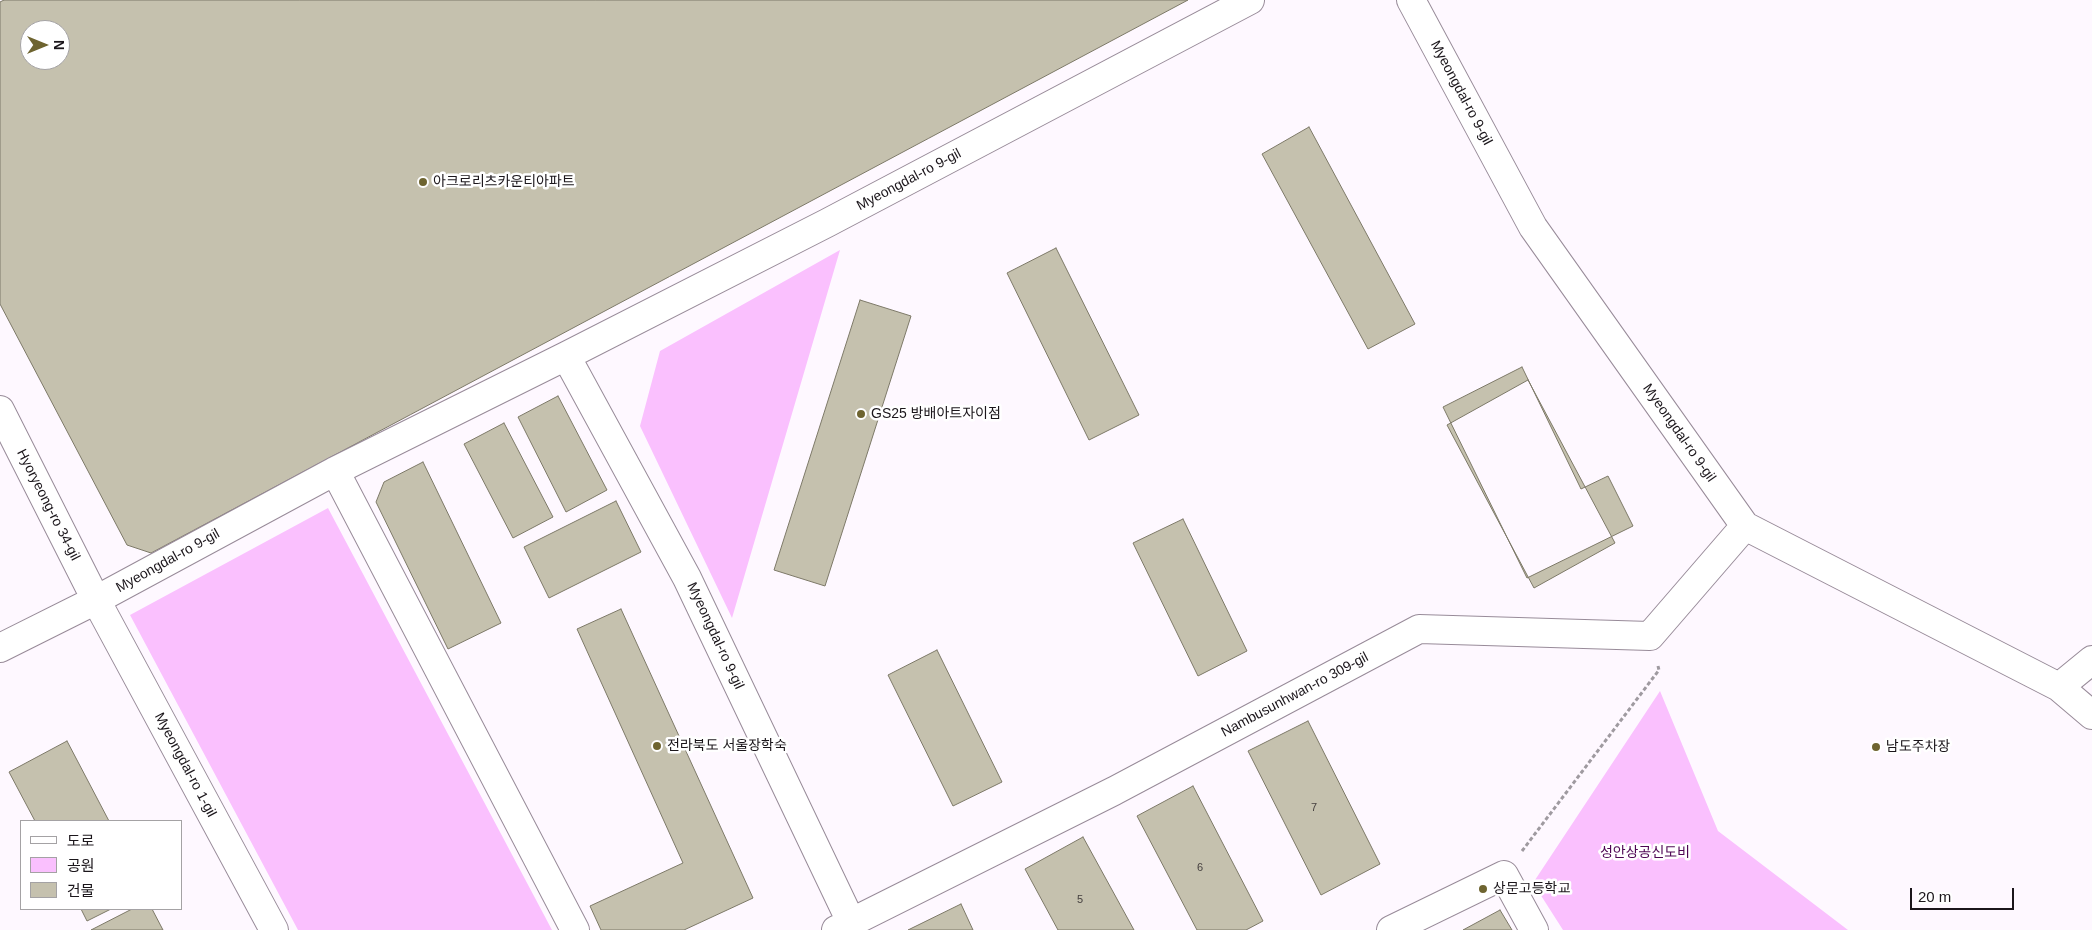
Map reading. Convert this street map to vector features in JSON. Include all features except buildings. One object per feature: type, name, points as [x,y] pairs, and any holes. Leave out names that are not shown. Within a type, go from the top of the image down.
[{"type":"street","name":"Myeongdal-ro 9-gil","points":[[0,648],[96,600],[335,471],[826,223],[1250,0]]},
{"type":"street","name":"Myeongdal-ro 9-gil","points":[[1411,0],[1533,226],[1745,526],[2059,688],[2092,715]]},
{"type":"street","name":"Myeongdal-ro 9-gil","points":[[566,356],[687,578],[844,926]]},
{"type":"street","name":"Hyoryeong-ro 34-gil","points":[[0,410],[96,600]]},
{"type":"street","points":[[335,471],[575,930]]},
{"type":"street","points":[[1650,636],[1745,526]]},
{"type":"street","name":"Myeongdal-ro 1-gil","points":[[96,600],[274,930]]},
{"type":"street","name":"Nambusunhwan-ro 309-gil","points":[[844,926],[1114,791],[1419,630],[1650,636]]},
{"type":"street","points":[[2059,688],[2092,660]]},
{"type":"street","points":[[1390,930],[1504,875],[1534,930]]},
{"type":"path","points":[[1504,875],[1659,670],[1650,636]]},
{"type":"green space","points":[[840,250],[732,618],[640,426],[660,351]]},
{"type":"green space","points":[[328,508],[552,930],[298,930],[130,615]]},
{"type":"green space","name":"성안상공신도비","points":[[1660,691],[1718,831],[1848,930],[1563,930],[1533,883]]},
{"type":"place","name":"아크로리츠카운티아파트","points":[[423,182]]},
{"type":"place","name":"GS25 방배아트자이점","points":[[861,414]]},
{"type":"place","name":"전라북도 서울장학숙","points":[[657,746]]},
{"type":"place","name":"남도주차장","points":[[1876,747]]},
{"type":"place","name":"상문고등학교","points":[[1483,889]]}]
